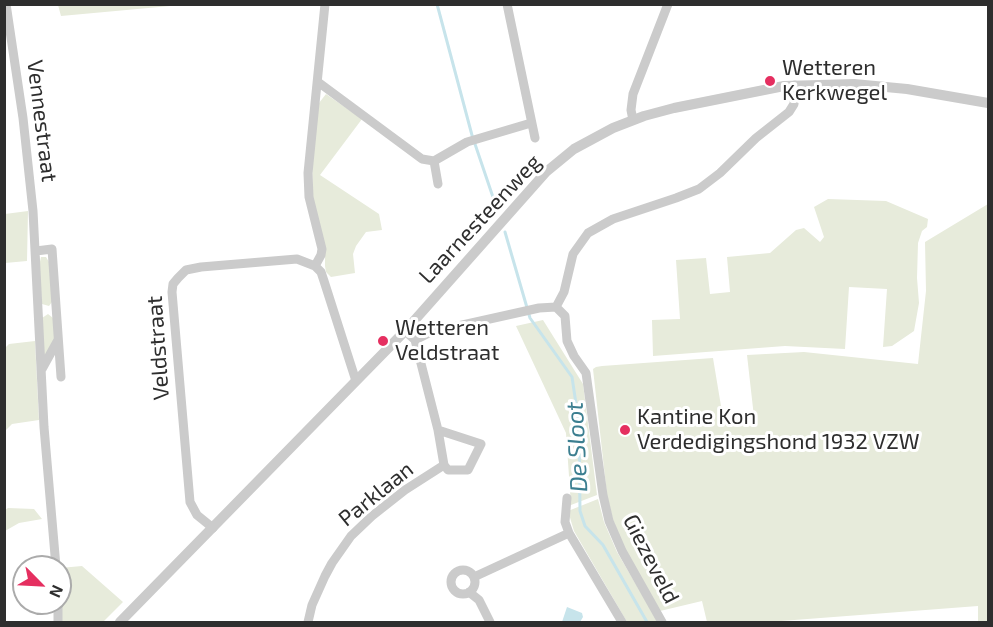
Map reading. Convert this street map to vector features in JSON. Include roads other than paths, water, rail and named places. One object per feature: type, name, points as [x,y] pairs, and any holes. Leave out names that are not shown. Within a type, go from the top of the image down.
[{"type":"street","name":"Vennestraat","points":[[6,4],[26,136],[36,250],[41,371],[55,555]]},
{"type":"street","points":[[326,4],[308,173],[309,196],[322,249],[315,266],[321,272],[356,381]]},
{"type":"street","points":[[507,4],[535,138]]},
{"type":"street","points":[[633,120],[631,110],[633,94],[668,4]]},
{"type":"street","points":[[318,82],[422,159],[434,161],[467,142],[531,123]]},
{"type":"street","name":"Laarnesteenweg","points":[[120,622],[405,331],[546,172],[574,149],[613,128],[674,108],[795,85],[854,84],[907,89],[988,103]]},
{"type":"street","points":[[405,331],[415,340],[431,332],[534,309],[556,307],[564,292],[573,254],[588,233],[613,219],[699,189],[789,112],[794,104],[795,85]]},
{"type":"street","points":[[434,161],[438,184]]},
{"type":"street","points":[[36,250],[52,249],[61,377]]},
{"type":"street","name":"Veldstraat","points":[[213,528],[197,515],[190,502],[173,311],[173,284],[186,270],[201,267],[297,259],[315,266]]},
{"type":"street","name":"Giezeveld","points":[[556,307],[565,316],[567,341],[586,373],[603,495],[609,521],[622,551],[662,622]]},
{"type":"street","points":[[38,311],[56,310]]},
{"type":"street","points":[[41,371],[58,340]]},
{"type":"street","name":"Parklaan","points":[[415,340],[438,430],[444,465],[448,470],[468,470],[481,444],[438,430]]},
{"type":"street","name":"Parklaan","points":[[308,622],[312,605],[332,562],[351,536],[405,490],[444,465]]},
{"type":"street","points":[[567,498],[565,522],[569,533],[622,622]]},
{"type":"street","points":[[474,577],[569,533]]},
{"type":"street","points":[[466,570],[474,577],[475,585],[469,592],[461,593],[453,589],[453,575],[459,571],[466,570]]},
{"type":"street","points":[[469,592],[479,600],[490,622]]},
{"type":"water","points":[[567,607],[582,613],[583,617],[580,622],[562,622]]},
{"type":"waterway","points":[[437,4],[473,139]]},
{"type":"waterway","points":[[475,144],[497,209]]},
{"type":"waterway","name":"De Sloot","points":[[505,232],[530,318],[572,377],[579,424],[580,511],[585,526],[603,545],[647,622]]},
{"type":"place","name":"Wetteren Kerkwegel","points":[[770,81]]},
{"type":"place","name":"Wetteren Veldstraat","points":[[383,341]]},
{"type":"place","name":"Kantine Kon Verdedigingshond 1932 VZW","points":[[625,430]]}]
